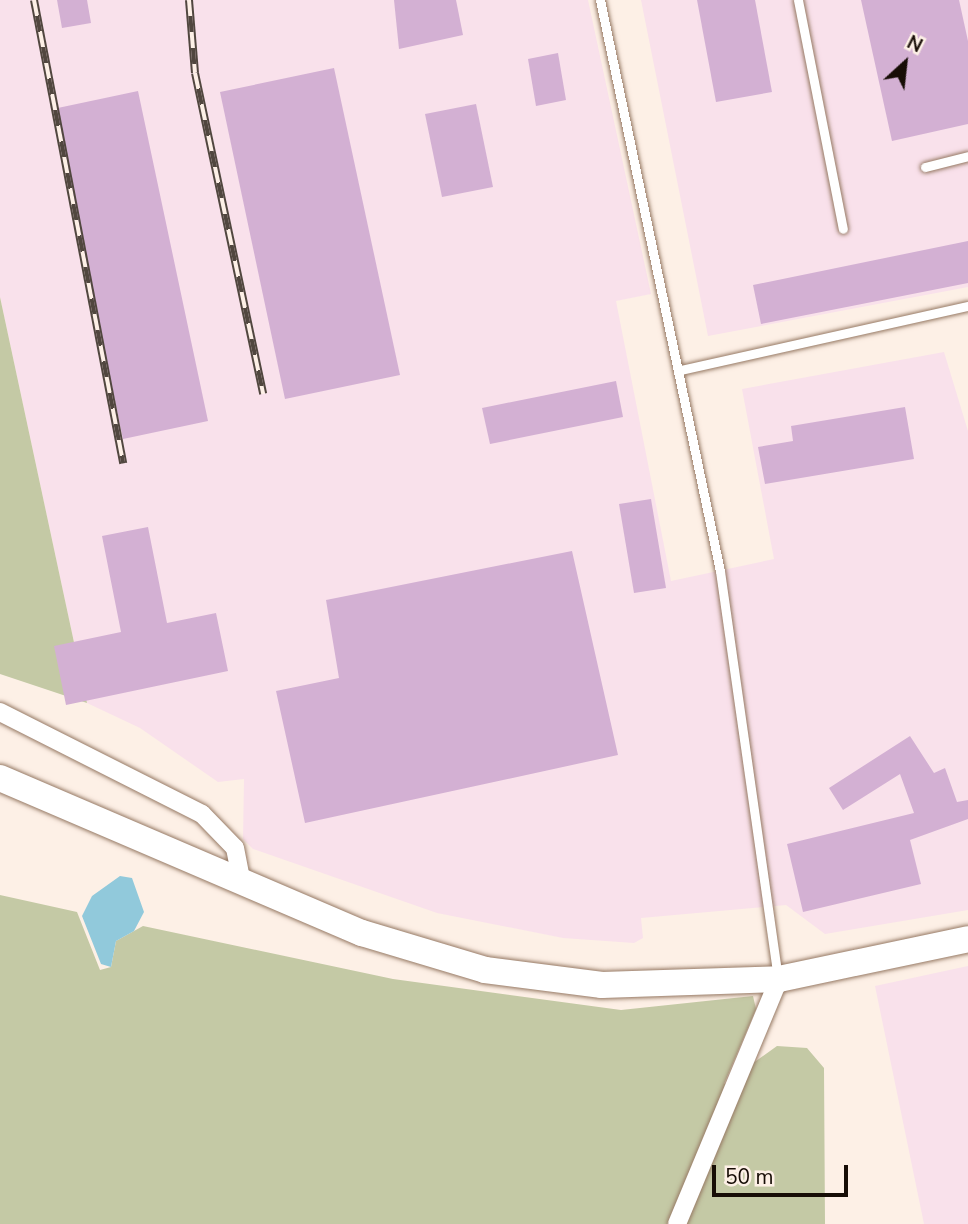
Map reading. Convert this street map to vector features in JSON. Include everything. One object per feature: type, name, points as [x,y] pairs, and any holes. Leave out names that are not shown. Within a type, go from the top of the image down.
[{"type":"street","points":[[0,712],[202,814],[234,848],[243,885]]},
{"type":"street","points":[[0,778],[243,885],[362,933],[485,970],[602,985],[779,979],[968,939]]},
{"type":"street","points":[[677,1224],[779,979]]},
{"type":"lane","points":[[600,0],[681,370],[720,571],[779,979]]},
{"type":"lane","points":[[798,0],[843,229]]},
{"type":"lane","points":[[925,167],[968,156]]},
{"type":"lane","points":[[681,370],[968,306]]},
{"type":"shaded area","points":[[0,0],[588,0],[651,294],[616,301],[671,581],[774,559],[742,389],[944,352],[968,431],[968,910],[825,934],[786,905],[641,918],[643,938],[634,943],[563,938],[437,913],[253,849],[243,839],[244,779],[218,782],[140,728],[87,703],[0,297]]},
{"type":"shaded area","points":[[641,0],[968,0],[968,287],[708,336]]},
{"type":"shaded area","points":[[968,966],[968,1224],[924,1224],[875,986]]},
{"type":"green space","points":[[0,297],[87,703],[0,674]]},
{"type":"green space","points":[[0,895],[77,912],[100,970],[111,967],[116,941],[143,926],[393,979],[621,1010],[753,996],[756,1009],[724,1084],[777,1046],[807,1048],[824,1068],[825,1224],[0,1224]]},
{"type":"water","points":[[120,876],[132,878],[144,912],[134,931],[116,941],[111,967],[101,964],[82,916],[92,896]]},
{"type":"building","points":[[57,0],[87,0],[91,23],[62,28]]},
{"type":"building","points":[[394,0],[456,0],[463,35],[399,49]]},
{"type":"building","points":[[697,0],[755,0],[772,92],[716,102]]},
{"type":"building","points":[[861,0],[959,0],[968,41],[968,124],[892,141]]},
{"type":"building","points":[[558,53],[566,100],[536,106],[528,59]]},
{"type":"building","points":[[334,68],[400,375],[285,399],[220,92]]},
{"type":"building","points":[[138,91],[208,421],[123,439],[53,109]]},
{"type":"building","points":[[476,104],[493,187],[442,197],[425,114]]},
{"type":"building","points":[[968,241],[968,283],[761,324],[753,285]]},
{"type":"building","points":[[616,381],[623,417],[490,444],[482,408]]},
{"type":"building","points":[[905,407],[914,459],[765,484],[758,447],[793,441],[791,426]]},
{"type":"building","points":[[651,499],[666,588],[634,593],[619,504]]},
{"type":"building","points":[[148,527],[167,623],[216,613],[228,671],[66,705],[54,646],[121,632],[102,536]]},
{"type":"building","points":[[572,551],[618,755],[305,823],[276,691],[339,678],[326,600]]},
{"type":"building","points":[[910,736],[934,773],[945,768],[957,802],[968,800],[968,819],[910,840],[921,884],[803,912],[787,844],[914,813],[900,774],[843,810],[829,788]]},
{"type":"railway","points":[[34,0],[123,464]]},
{"type":"railway","points":[[189,0],[195,73],[263,394]]}]
